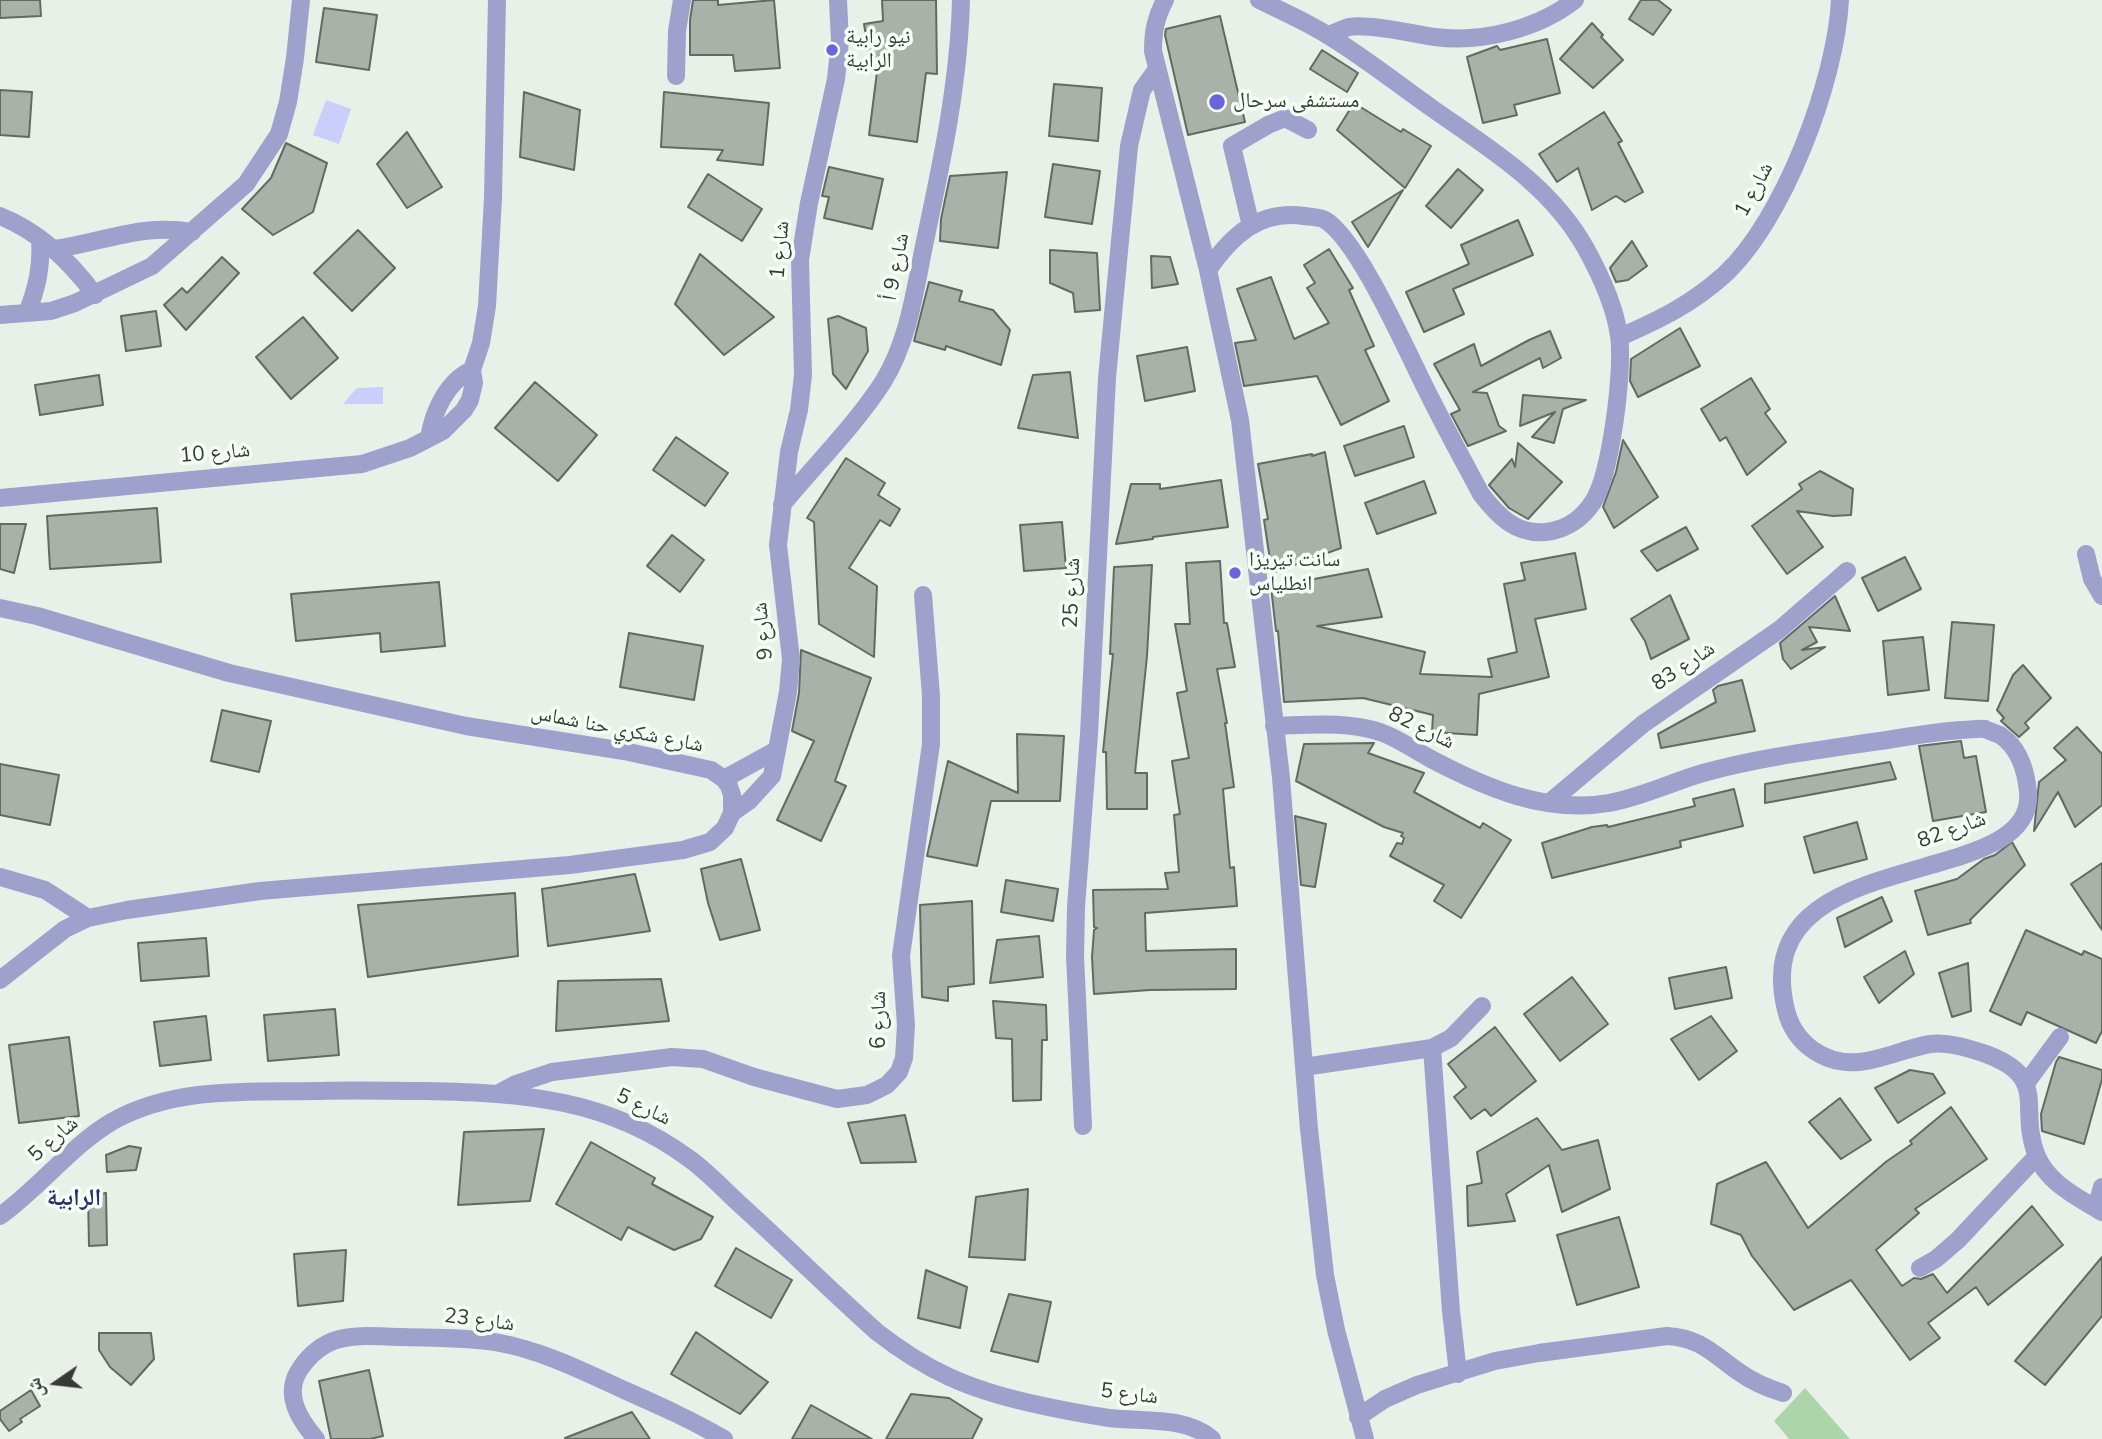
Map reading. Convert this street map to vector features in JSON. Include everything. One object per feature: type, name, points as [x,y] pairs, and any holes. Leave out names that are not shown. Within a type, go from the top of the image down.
[{"type":"street","points":[[0,315],[51,311],[95,295],[152,266],[246,184],[279,134],[293,69],[301,0]]},
{"type":"street","name":"شارع 10","points":[[0,498],[362,464],[410,448],[443,431],[464,410],[474,383],[472,370],[481,343],[486,306],[493,198],[497,0]]},
{"type":"street","points":[[676,76],[677,31],[682,0]]},
{"type":"street","name":"شارع 1","points":[[782,505],[803,375],[800,260],[809,203],[836,79],[840,41],[838,0]]},
{"type":"street","name":"شارع 9 أ","points":[[782,505],[863,410],[883,381],[898,352],[910,316],[951,112],[960,45],[961,0]]},
{"type":"street","points":[[1165,0],[1157,15],[1153,51],[1208,270],[1240,420],[1282,792],[1304,1067],[1325,1275],[1336,1330],[1365,1439]]},
{"type":"street","points":[[1208,270],[1223,247],[1242,230],[1251,226],[1270,218],[1297,215],[1324,219],[1339,233],[1363,265],[1481,494],[1496,513],[1514,527],[1535,533],[1558,531],[1578,520],[1592,503],[1598,492],[1608,454],[1619,377],[1620,337],[1595,265],[1567,219],[1522,172],[1328,35],[1258,0]]},
{"type":"street","name":"شارع 1","points":[[1620,337],[1671,314],[1697,297],[1725,274],[1749,247],[1766,222],[1790,174],[1818,105],[1832,59],[1840,0]]},
{"type":"street","points":[[1328,35],[1350,26],[1436,37],[1471,38],[1509,31],[1532,23],[1573,1]]},
{"type":"street","name":"شارع 25","points":[[1083,1126],[1075,956],[1076,907],[1090,734],[1107,378],[1129,146],[1142,90],[1157,69]]},
{"type":"street","points":[[1251,226],[1232,146],[1285,118],[1308,130]]},
{"type":"street","points":[[0,216],[48,244],[74,267],[95,295]]},
{"type":"street","points":[[48,244],[170,228],[192,232]]},
{"type":"street","points":[[27,313],[38,287],[41,259],[48,244]]},
{"type":"street","name":"شارع 9","points":[[732,813],[749,801],[772,776],[781,732],[791,659],[778,545],[782,505]]},
{"type":"street","points":[[2086,554],[2092,579],[2102,596]]},
{"type":"street","name":"شارع 83","points":[[1549,803],[1643,724],[1779,630],[1847,571]]},
{"type":"street","name":"شارع 6","points":[[501,1092],[552,1072],[671,1057],[703,1059],[754,1077],[837,1099],[867,1095],[887,1085],[898,1072],[904,1058],[906,1025],[901,956],[931,744],[931,696],[923,595]]},
{"type":"street","name":"شارع شكري حنا شماس","points":[[0,608],[37,616],[229,673],[466,726],[672,760],[710,770],[724,779],[732,795],[732,813]]},
{"type":"street","name":"شارع 82","points":[[1275,726],[1332,725],[1374,730],[1494,789],[1549,803],[1594,805],[1613,802],[1759,759],[1926,733],[1985,729],[2000,735],[2012,746],[2026,773],[2028,802],[2024,818],[2002,838],[1977,850],[1837,897],[1814,910],[1790,942],[1782,972],[1789,1022],[1797,1036],[1810,1049],[1826,1059],[1858,1062],[1932,1044],[1948,1044],[2002,1061],[2027,1082]]},
{"type":"street","points":[[724,779],[775,751]]},
{"type":"street","points":[[0,980],[65,929],[89,918],[260,891],[570,866],[683,850],[710,842],[725,828],[732,813]]},
{"type":"street","points":[[0,877],[45,890],[89,918]]},
{"type":"street","points":[[1304,1067],[1432,1048],[1451,1038],[1482,1006]]},
{"type":"street","points":[[2060,1037],[2027,1082],[2037,1156],[2047,1173],[2069,1193],[2099,1210],[2102,1187]]},
{"type":"street","points":[[1432,1048],[1458,1374]]},
{"type":"street","name":"شارع 5","points":[[0,1216],[113,1121],[163,1100],[227,1092],[342,1090],[501,1092],[537,1097],[596,1110],[653,1136],[690,1159],[877,1332],[936,1373],[994,1394],[1033,1404],[1108,1418],[1177,1424],[1202,1430],[1212,1439]]},
{"type":"street","points":[[1920,1268],[1936,1259],[1958,1240],[2037,1156]]},
{"type":"street","name":"شارع 23","points":[[316,1439],[300,1421],[291,1391],[298,1372],[310,1354],[323,1344],[365,1336],[501,1343],[548,1357],[599,1378],[699,1423],[724,1439]]},
{"type":"street","points":[[1358,1417],[1396,1394],[1417,1385],[1495,1361],[1667,1336],[1696,1341],[1750,1379],[1783,1394]]},
{"type":"green space","points":[[1805,1388],[1850,1439],[1789,1439],[1774,1421]]},
{"type":"water","points":[[326,100],[351,109],[339,144],[313,135]]},
{"type":"water","points":[[383,387],[383,404],[343,404],[357,388]]},
{"type":"building","points":[[0,0],[40,0],[41,16],[0,18]]},
{"type":"building","points":[[693,0],[718,0],[718,5],[774,0],[780,68],[735,71],[733,55],[690,55]]},
{"type":"building","points":[[882,0],[936,0],[937,74],[926,73],[917,142],[869,135],[877,72],[872,72],[864,24],[883,21]]},
{"type":"building","points":[[1641,0],[1658,0],[1671,10],[1653,35],[1629,19]]},
{"type":"building","points":[[324,8],[377,15],[369,70],[316,62]]},
{"type":"building","points":[[1220,16],[1245,122],[1188,135],[1165,35],[1166,29]]},
{"type":"building","points":[[1592,23],[1623,60],[1593,88],[1560,59]]},
{"type":"building","points":[[1547,39],[1560,93],[1514,105],[1517,115],[1483,123],[1467,57],[1497,46],[1500,50]]},
{"type":"building","points":[[1322,50],[1358,73],[1347,92],[1310,69]]},
{"type":"building","points":[[1054,84],[1102,88],[1098,141],[1049,136]]},
{"type":"building","points":[[0,90],[32,92],[29,137],[0,135]]},
{"type":"building","points":[[524,92],[580,110],[574,170],[520,157]]},
{"type":"building","points":[[664,92],[769,103],[763,165],[717,160],[723,150],[661,147]]},
{"type":"building","points":[[1354,103],[1401,132],[1403,129],[1431,146],[1405,188],[1337,130]]},
{"type":"building","points":[[1604,112],[1622,141],[1618,143],[1643,192],[1625,202],[1616,196],[1592,210],[1578,168],[1557,182],[1539,154]]},
{"type":"building","points":[[407,132],[442,187],[407,208],[377,164]]},
{"type":"building","points":[[286,143],[327,163],[313,212],[273,235],[242,209],[271,178]]},
{"type":"building","points":[[1053,164],[1100,171],[1092,224],[1045,217]]},
{"type":"building","points":[[829,167],[883,179],[872,229],[824,218],[829,197],[822,196]]},
{"type":"building","points":[[1458,169],[1483,190],[1451,228],[1426,206]]},
{"type":"building","points":[[1007,172],[998,248],[940,241],[941,219],[950,176]]},
{"type":"building","points":[[708,174],[762,209],[742,241],[688,207]]},
{"type":"building","points":[[1403,190],[1368,247],[1352,222]]},
{"type":"building","points":[[1518,220],[1533,255],[1453,289],[1464,314],[1424,332],[1406,292],[1469,264],[1461,245]]},
{"type":"building","points":[[358,230],[395,268],[352,311],[314,273]]},
{"type":"building","points":[[1632,241],[1647,266],[1628,280],[1616,282],[1610,268]]},
{"type":"building","points":[[1329,249],[1353,288],[1349,290],[1374,346],[1365,350],[1389,401],[1341,425],[1317,376],[1244,386],[1235,343],[1256,340],[1237,289],[1271,277],[1294,339],[1329,323],[1307,288],[1315,283],[1304,265]]},
{"type":"building","points":[[1050,250],[1097,253],[1100,310],[1075,312],[1073,293],[1050,283]]},
{"type":"building","points":[[700,254],[774,317],[724,355],[675,304]]},
{"type":"building","points":[[1151,256],[1170,257],[1178,284],[1152,288]]},
{"type":"building","points":[[222,257],[239,273],[186,330],[164,305],[182,288],[187,293]]},
{"type":"building","points":[[929,282],[962,291],[959,301],[993,310],[1010,330],[1001,365],[946,346],[945,350],[914,341]]},
{"type":"building","points":[[156,311],[161,346],[126,351],[121,316]]},
{"type":"building","points":[[838,316],[866,328],[868,351],[846,389],[833,374],[828,319]]},
{"type":"building","points":[[303,317],[338,358],[291,399],[256,357]]},
{"type":"building","points":[[1680,328],[1700,366],[1638,397],[1630,381],[1631,359]]},
{"type":"building","points":[[1550,331],[1561,358],[1543,368],[1540,358],[1473,392],[1487,393],[1499,426],[1506,431],[1468,446],[1451,414],[1460,410],[1434,364],[1474,344],[1481,366]]},
{"type":"building","points":[[1187,347],[1195,391],[1145,401],[1137,356]]},
{"type":"building","points":[[1070,372],[1078,438],[1018,428],[1033,375]]},
{"type":"building","points":[[99,375],[103,405],[40,415],[35,385]]},
{"type":"building","points":[[1751,378],[1770,409],[1765,413],[1786,442],[1747,475],[1726,437],[1720,441],[1701,409]]},
{"type":"building","points":[[535,382],[597,435],[558,481],[495,428]]},
{"type":"building","points":[[1523,395],[1586,400],[1563,409],[1554,443],[1532,437],[1555,412],[1520,426]]},
{"type":"building","points":[[1404,426],[1414,457],[1355,476],[1344,446]]},
{"type":"building","points":[[676,437],[728,473],[705,506],[653,470]]},
{"type":"building","points":[[1623,440],[1658,497],[1614,528],[1603,507],[1616,472]]},
{"type":"building","points":[[1518,443],[1562,482],[1528,519],[1509,508],[1489,485],[1512,459],[1515,467]]},
{"type":"building","points":[[1325,452],[1341,548],[1272,573],[1264,520],[1268,519],[1258,464]]},
{"type":"building","points":[[846,458],[885,483],[878,495],[900,509],[890,526],[880,520],[849,568],[877,586],[874,657],[819,624],[814,522],[807,518]]},
{"type":"building","points":[[1820,471],[1853,489],[1851,515],[1833,516],[1797,511],[1823,547],[1787,574],[1752,526],[1802,489],[1799,484]]},
{"type":"building","points":[[1221,480],[1228,527],[1116,544],[1131,484],[1160,484],[1160,489]]},
{"type":"building","points":[[1424,481],[1436,513],[1377,534],[1365,503]]},
{"type":"building","points":[[157,508],[161,562],[50,569],[47,516]]},
{"type":"building","points":[[1062,522],[1066,568],[1024,571],[1020,525]]},
{"type":"building","points":[[0,524],[26,524],[14,573],[0,569]]},
{"type":"building","points":[[1686,527],[1698,549],[1657,571],[1641,551]]},
{"type":"building","points":[[672,535],[704,560],[680,592],[647,566]]},
{"type":"building","points":[[1575,553],[1586,609],[1535,619],[1549,677],[1479,694],[1477,735],[1432,732],[1433,715],[1363,698],[1284,702],[1271,587],[1368,569],[1382,617],[1317,626],[1425,652],[1420,674],[1492,677],[1488,659],[1517,652],[1504,584],[1525,580],[1521,563]]},
{"type":"building","points":[[1905,557],[1921,589],[1878,611],[1862,578]]},
{"type":"building","points":[[1220,561],[1224,623],[1227,623],[1235,667],[1217,669],[1227,723],[1234,787],[1223,789],[1230,868],[1234,867],[1237,906],[1145,913],[1146,951],[1236,949],[1236,989],[1094,994],[1092,957],[1094,930],[1097,928],[1094,927],[1093,890],[1168,889],[1165,873],[1179,872],[1174,815],[1180,814],[1172,761],[1189,758],[1177,693],[1187,691],[1175,624],[1190,624],[1186,563]]},
{"type":"building","points":[[1152,565],[1147,656],[1135,773],[1147,773],[1147,809],[1107,809],[1106,752],[1103,752],[1113,654],[1110,654],[1114,567]]},
{"type":"building","points":[[439,582],[445,646],[381,652],[380,633],[296,641],[291,594]]},
{"type":"building","points":[[1670,595],[1689,639],[1651,659],[1645,641],[1631,619]]},
{"type":"building","points":[[1835,596],[1850,631],[1809,627],[1817,642],[1802,650],[1825,647],[1791,669],[1783,659],[1780,643]]},
{"type":"building","points":[[1952,622],[1994,625],[1988,701],[1945,698]]},
{"type":"building","points":[[629,633],[703,646],[694,700],[620,687]]},
{"type":"building","points":[[1923,637],[1929,690],[1888,695],[1883,641]]},
{"type":"building","points":[[801,650],[871,678],[835,781],[846,786],[821,841],[777,820],[814,741],[792,731],[799,693]]},
{"type":"building","points":[[2023,665],[2051,698],[2025,723],[2029,728],[2019,737],[2001,721],[2004,718],[1997,710],[2013,675]]},
{"type":"building","points":[[1742,680],[1755,731],[1661,748],[1658,734],[1716,702],[1713,690],[1718,686]]},
{"type":"building","points":[[222,710],[271,721],[259,772],[211,761]]},
{"type":"building","points":[[2077,727],[2102,754],[2102,805],[2075,827],[2058,792],[2034,831],[2039,782],[2066,760],[2054,748]]},
{"type":"building","points":[[1017,734],[1064,736],[1060,801],[991,801],[977,866],[927,856],[948,761],[1018,793]]},
{"type":"building","points":[[1961,741],[1964,758],[1976,756],[1986,812],[1933,821],[1919,746]]},
{"type":"building","points":[[1374,743],[1368,753],[1424,773],[1414,792],[1480,828],[1483,823],[1511,840],[1461,918],[1434,901],[1444,885],[1390,856],[1397,843],[1402,844],[1403,833],[1384,827],[1296,781],[1304,744]]},
{"type":"building","points":[[1890,762],[1896,779],[1765,803],[1765,784]]},
{"type":"building","points":[[0,764],[59,775],[50,825],[0,815]]},
{"type":"building","points":[[1734,789],[1743,826],[1680,841],[1681,847],[1552,878],[1542,843],[1592,827],[1608,827],[1695,806],[1693,799]]},
{"type":"building","points":[[1295,816],[1326,824],[1315,887],[1301,885]]},
{"type":"building","points":[[1857,822],[1867,859],[1814,873],[1804,837]]},
{"type":"building","points":[[2012,842],[2025,865],[1970,920],[1971,923],[1928,935],[1915,891],[1957,879]]},
{"type":"building","points":[[741,859],[760,930],[720,940],[701,869]]},
{"type":"building","points":[[2102,863],[2102,930],[2071,884]]},
{"type":"building","points":[[635,874],[650,931],[548,946],[542,889]]},
{"type":"building","points":[[1006,880],[1058,889],[1053,921],[1001,912]]},
{"type":"building","points":[[515,893],[518,956],[368,977],[358,905]]},
{"type":"building","points":[[1882,897],[1892,921],[1845,947],[1837,918]]},
{"type":"building","points":[[972,901],[974,984],[948,987],[948,1001],[922,997],[920,905]]},
{"type":"building","points":[[2026,930],[2082,955],[2084,951],[2102,959],[2102,1031],[2096,1043],[2027,1012],[2021,1025],[1990,1011]]},
{"type":"building","points":[[1039,936],[1043,977],[990,983],[997,940]]},
{"type":"building","points":[[206,938],[209,976],[141,981],[138,943]]},
{"type":"building","points":[[1905,951],[1914,974],[1879,1003],[1864,977]]},
{"type":"building","points":[[1968,963],[1971,1011],[1952,1017],[1939,973]]},
{"type":"building","points":[[1726,967],[1732,998],[1675,1009],[1669,978]]},
{"type":"building","points":[[1572,977],[1608,1024],[1560,1061],[1524,1014]]},
{"type":"building","points":[[661,979],[669,1021],[556,1031],[558,981]]},
{"type":"building","points":[[993,1001],[1046,1005],[1047,1040],[1042,1040],[1041,1100],[1013,1101],[1012,1039],[996,1038]]},
{"type":"building","points":[[335,1009],[339,1055],[268,1061],[264,1015]]},
{"type":"building","points":[[206,1016],[211,1060],[160,1066],[154,1022]]},
{"type":"building","points":[[1711,1016],[1737,1051],[1699,1080],[1671,1039]]},
{"type":"building","points":[[1495,1027],[1536,1081],[1491,1116],[1485,1109],[1471,1119],[1454,1097],[1466,1087],[1448,1064]]},
{"type":"building","points":[[69,1037],[79,1116],[19,1123],[9,1045]]},
{"type":"building","points":[[2059,1057],[2102,1070],[2102,1079],[2084,1144],[2042,1131],[2041,1114]]},
{"type":"building","points":[[1910,1070],[1933,1074],[1945,1093],[1898,1123],[1875,1088]]},
{"type":"building","points":[[1840,1098],[1871,1140],[1841,1159],[1809,1122]]},
{"type":"building","points":[[1951,1107],[1987,1159],[1915,1209],[1919,1213],[1876,1250],[1902,1286],[1914,1278],[1921,1279],[1933,1274],[1947,1293],[2032,1206],[2063,1245],[1988,1305],[1976,1287],[1928,1323],[1940,1338],[1910,1360],[1851,1280],[1794,1310],[1752,1256],[1741,1235],[1711,1224],[1717,1184],[1766,1162],[1808,1228],[1887,1161],[1912,1144],[1910,1141]]},
{"type":"building","points":[[905,1115],[916,1162],[861,1163],[848,1123]]},
{"type":"building","points":[[1537,1118],[1562,1150],[1598,1140],[1610,1189],[1562,1212],[1549,1165],[1506,1194],[1515,1221],[1468,1226],[1467,1186],[1482,1183],[1477,1152]]},
{"type":"building","points":[[544,1129],[530,1201],[458,1205],[464,1132]]},
{"type":"building","points":[[591,1142],[655,1178],[652,1184],[713,1217],[701,1239],[674,1250],[628,1227],[621,1240],[556,1204]]},
{"type":"building","points":[[129,1146],[141,1148],[136,1170],[107,1172],[106,1155]]},
{"type":"building","points":[[1028,1189],[1025,1260],[969,1257],[976,1197]]},
{"type":"building","points":[[106,1193],[107,1245],[89,1246],[88,1194]]},
{"type":"building","points":[[1619,1217],[1639,1287],[1577,1305],[1557,1235]]},
{"type":"building","points":[[736,1248],[792,1280],[771,1318],[715,1286]]},
{"type":"building","points":[[346,1250],[343,1301],[298,1306],[294,1254]]},
{"type":"building","points":[[2102,1257],[2102,1316],[2045,1385],[2015,1361]]},
{"type":"building","points":[[926,1270],[967,1287],[960,1328],[918,1318]]},
{"type":"building","points":[[1009,1294],[1051,1302],[1038,1362],[991,1351]]},
{"type":"building","points":[[696,1332],[768,1382],[740,1414],[671,1374]]},
{"type":"building","points":[[99,1333],[151,1333],[154,1359],[131,1385],[110,1367],[99,1350]]},
{"type":"building","points":[[369,1370],[383,1436],[370,1439],[331,1439],[319,1381]]},
{"type":"building","points":[[31,1390],[40,1406],[20,1419],[22,1422],[9,1431],[0,1419],[0,1411]]},
{"type":"building","points":[[911,1394],[949,1398],[982,1419],[972,1439],[886,1439]]},
{"type":"building","points":[[811,1405],[872,1439],[792,1439]]},
{"type":"building","points":[[632,1412],[650,1439],[565,1438]]},
{"type":"place","name":"نيو رابية الرابية","points":[[832,50]]},
{"type":"place","name":"مستشفى سرحال","points":[[1217,102]]},
{"type":"place","name":"سانت تيريزا انطلياس","points":[[1235,573]]},
{"type":"district","name":"الرابية","points":[[74,1199]]}]
